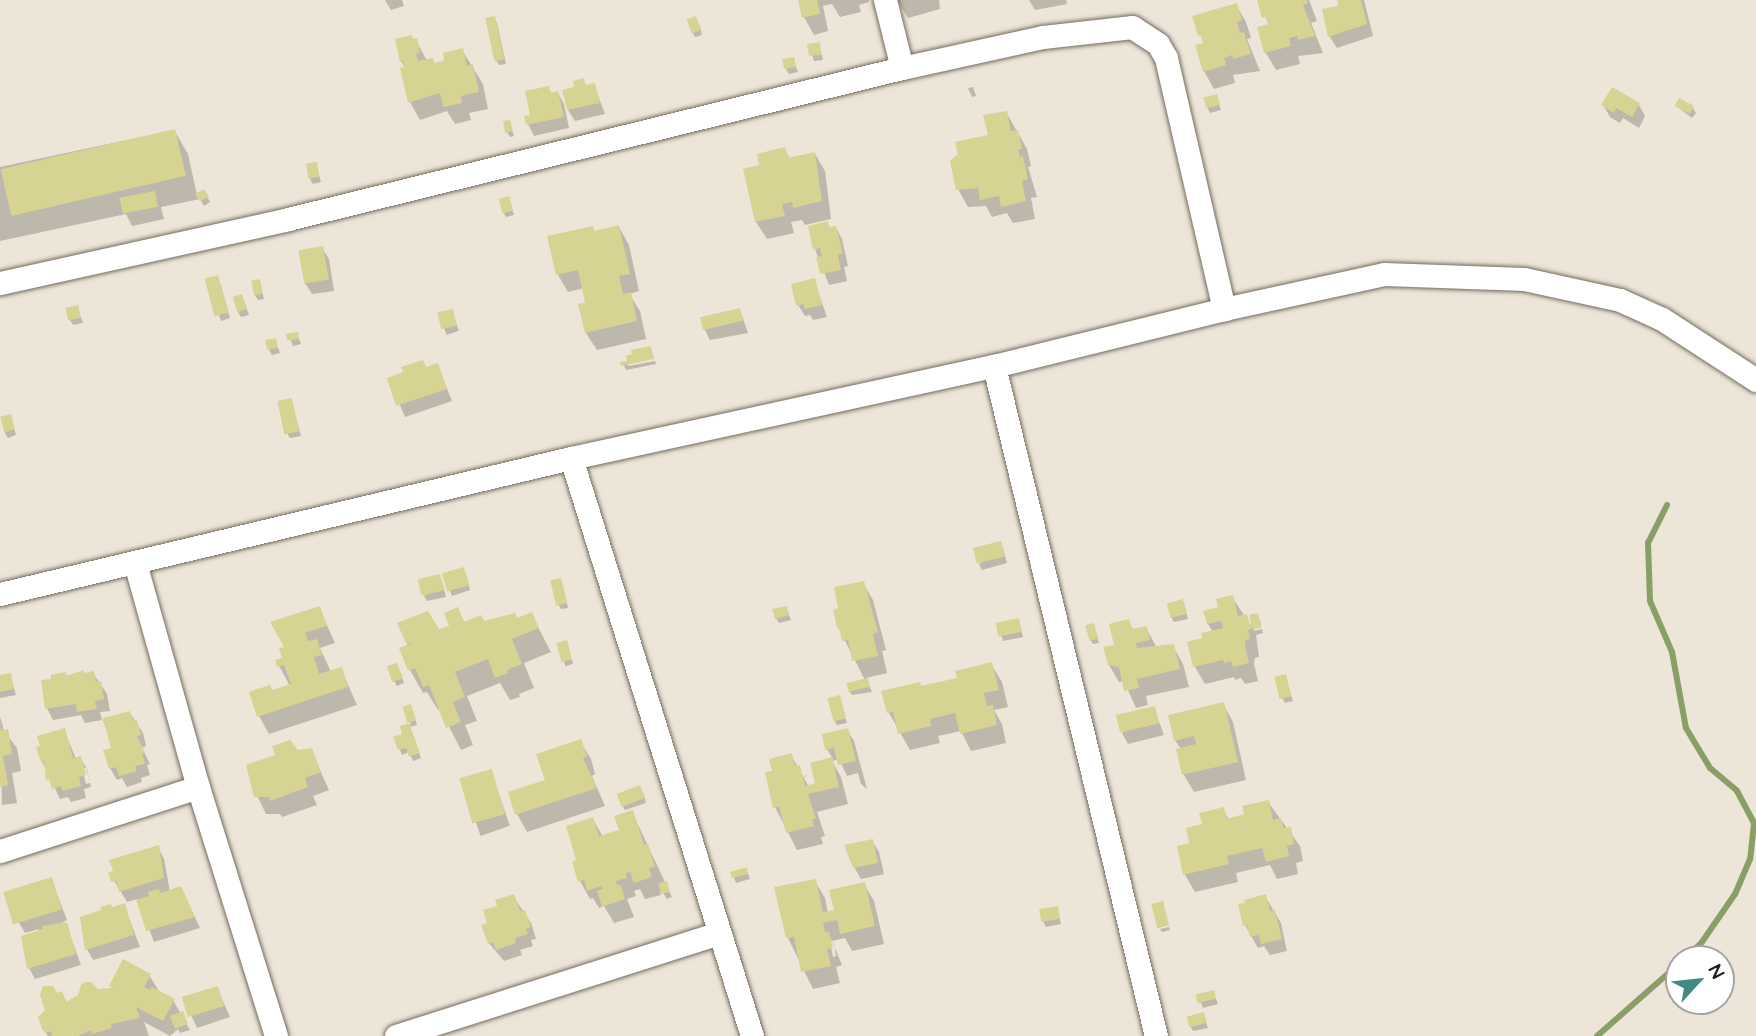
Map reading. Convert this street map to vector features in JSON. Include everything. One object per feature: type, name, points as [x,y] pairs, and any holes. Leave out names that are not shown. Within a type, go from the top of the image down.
[{"type":"street","points":[[885,0],[902,68]]},
{"type":"street","points":[[0,283],[288,219],[902,68],[1042,37],[1132,27],[1158,44],[1166,58],[1224,309]]},
{"type":"street","points":[[0,594],[571,458],[994,366],[1224,309],[1384,274],[1524,279],[1584,290],[1652,314],[1703,343],[1756,380]]},
{"type":"street","points":[[994,366],[1156,1036]]},
{"type":"street","points":[[571,458],[752,1036]]},
{"type":"street","points":[[135,563],[198,788],[276,1036]]},
{"type":"street","points":[[0,851],[198,788]]},
{"type":"street","points":[[396,1036],[719,933]]},
{"type":"building","points":[[798,0],[817,0],[820,14],[802,18]]},
{"type":"building","points":[[1257,0],[1307,0],[1308,3],[1303,5],[1315,36],[1298,40],[1297,36],[1289,38],[1291,46],[1264,53],[1257,27],[1268,24],[1266,17],[1262,18]]},
{"type":"building","points":[[1337,0],[1361,0],[1367,24],[1328,37],[1322,9],[1338,6]]},
{"type":"building","points":[[1237,3],[1242,20],[1237,22],[1240,33],[1244,32],[1251,54],[1233,59],[1232,55],[1224,58],[1226,65],[1203,72],[1195,45],[1203,43],[1192,16]]},
{"type":"building","points":[[495,16],[504,59],[494,61],[485,18]]},
{"type":"building","points":[[696,16],[701,30],[692,34],[687,19]]},
{"type":"building","points":[[412,35],[413,39],[417,38],[420,53],[416,54],[418,61],[433,58],[434,63],[444,61],[443,53],[463,48],[467,66],[473,64],[479,92],[461,96],[462,103],[443,107],[440,93],[408,103],[400,68],[405,67],[403,61],[400,62],[395,39]]},
{"type":"building","points":[[820,42],[821,55],[809,56],[807,44]]},
{"type":"building","points":[[794,57],[796,67],[784,69],[782,59]]},
{"type":"building","points":[[584,78],[585,85],[595,83],[600,103],[567,110],[562,90],[574,87],[573,81]]},
{"type":"building","points":[[549,86],[550,93],[558,91],[564,117],[526,125],[524,116],[530,115],[525,91]]},
{"type":"building","points":[[1612,87],[1640,103],[1632,117],[1616,108],[1614,113],[1601,105]]},
{"type":"building","points":[[1217,94],[1220,105],[1206,108],[1203,98]]},
{"type":"building","points":[[1679,98],[1694,106],[1690,114],[1675,106]]},
{"type":"building","points":[[1007,111],[1011,131],[1018,130],[1022,149],[1018,149],[1020,157],[1023,156],[1028,179],[1022,181],[1026,201],[1001,207],[999,196],[980,200],[978,188],[956,190],[950,161],[958,154],[955,142],[988,135],[983,115]]},
{"type":"building","points":[[510,120],[513,131],[505,133],[503,121]]},
{"type":"building","points":[[175,129],[186,176],[11,216],[1,169]]},
{"type":"building","points":[[785,147],[788,158],[815,152],[822,201],[793,208],[792,202],[782,204],[785,216],[755,222],[743,169],[759,165],[757,154]]},
{"type":"building","points":[[317,162],[319,177],[308,178],[306,164]]},
{"type":"building","points":[[204,189],[209,197],[200,201],[195,194]]},
{"type":"building","points":[[155,191],[158,207],[123,214],[120,198]]},
{"type":"building","points":[[509,196],[513,210],[503,213],[498,199]]},
{"type":"building","points":[[828,221],[829,227],[836,226],[843,254],[838,255],[841,270],[820,274],[816,257],[822,256],[820,248],[813,250],[808,226]]},
{"type":"building","points":[[619,225],[630,274],[619,276],[623,294],[631,292],[637,321],[585,333],[578,304],[585,303],[578,270],[556,275],[547,236],[593,226],[594,231]]},
{"type":"building","points":[[323,246],[329,279],[304,284],[298,250]]},
{"type":"building","points":[[218,275],[228,313],[215,316],[204,279]]},
{"type":"building","points":[[815,278],[822,305],[805,309],[803,304],[796,306],[791,284]]},
{"type":"building","points":[[260,279],[263,294],[254,295],[251,281]]},
{"type":"building","points":[[242,294],[247,309],[237,312],[232,297]]},
{"type":"building","points":[[78,305],[81,318],[68,321],[65,308]]},
{"type":"building","points":[[740,308],[743,321],[703,330],[700,317]]},
{"type":"building","points":[[453,309],[457,326],[441,329],[437,313]]},
{"type":"building","points":[[298,332],[299,339],[287,341],[286,334]]},
{"type":"building","points":[[276,338],[278,348],[267,350],[265,340]]},
{"type":"building","points":[[651,346],[654,359],[621,366],[620,362],[627,361],[626,356],[632,354],[631,350]]},
{"type":"building","points":[[423,360],[426,367],[438,363],[447,389],[396,406],[387,378],[403,372],[401,367]]},
{"type":"building","points":[[292,398],[299,431],[284,434],[277,401]]},
{"type":"building","points":[[11,414],[15,430],[4,432],[0,417]]},
{"type":"building","points":[[1001,541],[1005,557],[977,564],[973,548]]},
{"type":"building","points":[[464,567],[469,585],[447,592],[442,573]]},
{"type":"building","points":[[440,574],[444,591],[421,596],[418,579]]},
{"type":"building","points":[[561,578],[567,603],[556,606],[550,580]]},
{"type":"building","points":[[864,581],[878,632],[873,634],[878,656],[852,661],[848,640],[842,641],[837,628],[833,610],[838,608],[834,587]]},
{"type":"building","points":[[1233,595],[1238,616],[1247,614],[1251,629],[1248,630],[1250,639],[1246,640],[1245,645],[1249,663],[1233,667],[1231,661],[1224,663],[1223,660],[1193,667],[1187,642],[1202,638],[1201,633],[1223,628],[1221,621],[1207,624],[1203,611],[1218,607],[1216,599]]},
{"type":"building","points":[[1183,599],[1187,613],[1171,618],[1167,604]]},
{"type":"building","points":[[320,606],[327,626],[305,633],[308,641],[317,639],[322,655],[314,657],[319,674],[342,667],[348,687],[257,717],[249,692],[270,685],[272,690],[291,684],[284,665],[277,667],[275,660],[282,658],[279,648],[284,647],[270,622]]},
{"type":"building","points":[[787,606],[789,615],[775,619],[772,609]]},
{"type":"building","points":[[458,607],[464,622],[481,615],[484,621],[515,613],[517,618],[532,612],[539,628],[512,639],[522,664],[507,670],[508,673],[495,678],[488,659],[455,672],[465,697],[453,702],[461,722],[446,728],[429,685],[423,687],[415,668],[408,671],[399,648],[412,643],[406,643],[397,623],[428,611],[439,629],[449,626],[444,613]]},
{"type":"building","points":[[1258,613],[1261,628],[1252,629],[1249,615]]},
{"type":"building","points":[[1019,618],[1022,632],[998,637],[996,623]]},
{"type":"building","points":[[1129,619],[1132,629],[1147,626],[1150,640],[1136,643],[1137,648],[1174,644],[1180,669],[1137,679],[1139,688],[1124,691],[1119,667],[1108,665],[1103,647],[1114,645],[1109,624]]},
{"type":"building","points":[[1094,623],[1098,638],[1089,641],[1085,625]]},
{"type":"building","points":[[567,640],[572,659],[562,662],[556,643]]},
{"type":"building","points":[[992,662],[999,690],[984,693],[987,706],[993,705],[997,725],[960,734],[955,713],[930,719],[931,726],[898,734],[893,712],[887,713],[881,691],[920,682],[921,686],[957,678],[955,671]]},
{"type":"building","points":[[397,663],[403,678],[392,682],[387,666]]},
{"type":"building","points":[[84,670],[84,673],[94,671],[96,681],[101,681],[104,699],[95,701],[97,709],[77,712],[76,704],[45,709],[41,680],[51,679],[51,675],[66,672],[66,676]]},
{"type":"building","points":[[11,673],[14,689],[0,692],[0,675]]},
{"type":"building","points":[[1286,674],[1291,696],[1279,699],[1274,677]]},
{"type":"building","points":[[868,678],[870,687],[849,692],[847,683]]},
{"type":"building","points":[[840,695],[846,718],[834,722],[827,698]]},
{"type":"building","points":[[1224,702],[1238,762],[1182,775],[1176,749],[1196,744],[1194,736],[1174,741],[1168,715]]},
{"type":"building","points":[[411,704],[416,720],[407,723],[402,707]]},
{"type":"building","points":[[1155,706],[1159,724],[1120,733],[1116,715]]},
{"type":"building","points":[[130,711],[133,721],[137,720],[141,735],[137,736],[145,753],[142,753],[145,764],[135,766],[137,771],[119,776],[116,767],[109,769],[103,750],[111,748],[103,718]]},
{"type":"building","points":[[409,723],[420,753],[409,757],[406,748],[398,750],[393,737],[402,734],[400,726]]},
{"type":"building","points":[[65,728],[73,758],[81,756],[86,775],[79,777],[81,786],[63,791],[61,786],[52,789],[49,779],[46,780],[44,761],[41,762],[36,747],[40,746],[37,736]]},
{"type":"building","points":[[848,728],[856,761],[838,765],[834,748],[825,750],[822,734]]},
{"type":"building","points":[[8,729],[12,754],[3,756],[8,785],[0,787],[0,730]]},
{"type":"building","points":[[581,739],[587,756],[583,758],[597,788],[515,815],[508,792],[545,780],[536,754]]},
{"type":"building","points":[[290,740],[298,750],[312,748],[321,772],[305,778],[308,787],[270,801],[268,797],[254,797],[246,765],[275,755],[272,746]]},
{"type":"building","points":[[792,753],[795,766],[800,765],[802,776],[809,775],[803,778],[805,786],[815,783],[810,763],[832,757],[839,787],[808,794],[816,819],[812,819],[814,826],[786,833],[779,806],[773,808],[765,772],[772,771],[769,759]]},
{"type":"building","points":[[492,769],[505,814],[472,824],[459,778]]},
{"type":"building","points":[[640,785],[645,798],[622,807],[617,794]]},
{"type":"building","points":[[1269,800],[1273,820],[1281,818],[1283,828],[1291,827],[1294,844],[1287,846],[1289,856],[1266,862],[1262,848],[1227,856],[1229,864],[1183,875],[1177,846],[1189,843],[1186,828],[1202,824],[1199,813],[1224,807],[1227,819],[1244,814],[1242,806]]},
{"type":"building","points":[[633,810],[644,845],[648,843],[655,867],[649,868],[652,877],[634,883],[630,872],[626,873],[627,878],[616,881],[617,885],[621,885],[625,899],[602,907],[597,891],[603,889],[602,886],[587,891],[584,880],[578,882],[572,862],[576,860],[566,826],[593,817],[599,836],[619,830],[614,816]]},
{"type":"building","points":[[873,839],[878,863],[853,868],[844,845]]},
{"type":"building","points":[[159,845],[164,878],[119,892],[116,881],[111,882],[108,873],[113,871],[109,860]]},
{"type":"building","points":[[747,867],[748,874],[732,878],[730,872]]},
{"type":"building","points":[[52,877],[62,910],[13,924],[3,892]]},
{"type":"building","points":[[816,879],[823,912],[834,910],[829,890],[865,882],[875,926],[840,934],[837,920],[823,923],[825,932],[829,932],[833,948],[827,949],[831,966],[801,972],[794,937],[786,938],[774,887]]},
{"type":"building","points":[[667,881],[670,892],[661,894],[658,883]]},
{"type":"building","points":[[181,886],[195,917],[146,931],[136,900],[149,896],[148,892],[159,889],[160,893]]},
{"type":"building","points":[[514,894],[520,911],[525,910],[531,927],[526,929],[528,934],[515,938],[516,943],[496,950],[493,942],[488,944],[481,925],[487,923],[483,910],[497,906],[495,900]]},
{"type":"building","points":[[1266,894],[1270,911],[1275,910],[1282,939],[1261,944],[1259,935],[1250,937],[1247,925],[1243,926],[1238,904]]},
{"type":"building","points":[[1163,901],[1169,925],[1157,928],[1151,904]]},
{"type":"building","points":[[125,903],[134,935],[85,950],[80,917],[101,910],[100,907]]},
{"type":"building","points":[[1058,906],[1060,919],[1041,922],[1039,909]]},
{"type":"building","points":[[67,922],[76,954],[27,969],[21,936],[43,929],[42,926]]},
{"type":"building","points":[[123,959],[151,974],[144,987],[150,990],[152,987],[175,999],[163,1021],[136,1007],[140,1018],[111,1024],[112,1028],[92,1034],[91,1030],[78,1036],[52,1036],[51,1031],[46,1033],[42,1029],[38,1017],[45,1010],[40,995],[43,986],[53,986],[57,993],[62,991],[66,1002],[78,995],[85,982],[91,982],[98,989],[113,988],[109,986]]},
{"type":"building","points":[[218,986],[224,1006],[188,1017],[182,997]]},
{"type":"building","points":[[1214,990],[1216,999],[1198,1003],[1195,994]]},
{"type":"building","points":[[183,1011],[188,1024],[175,1029],[170,1016]]},
{"type":"building","points":[[1204,1012],[1207,1023],[1189,1027],[1187,1017]]},
{"type":"waterway","points":[[1667,505],[1648,543],[1650,601],[1672,652],[1686,728],[1710,768],[1737,791],[1754,823],[1750,859],[1735,894],[1699,945]]},
{"type":"waterway","points":[[1597,1036],[1665,976]]}]
